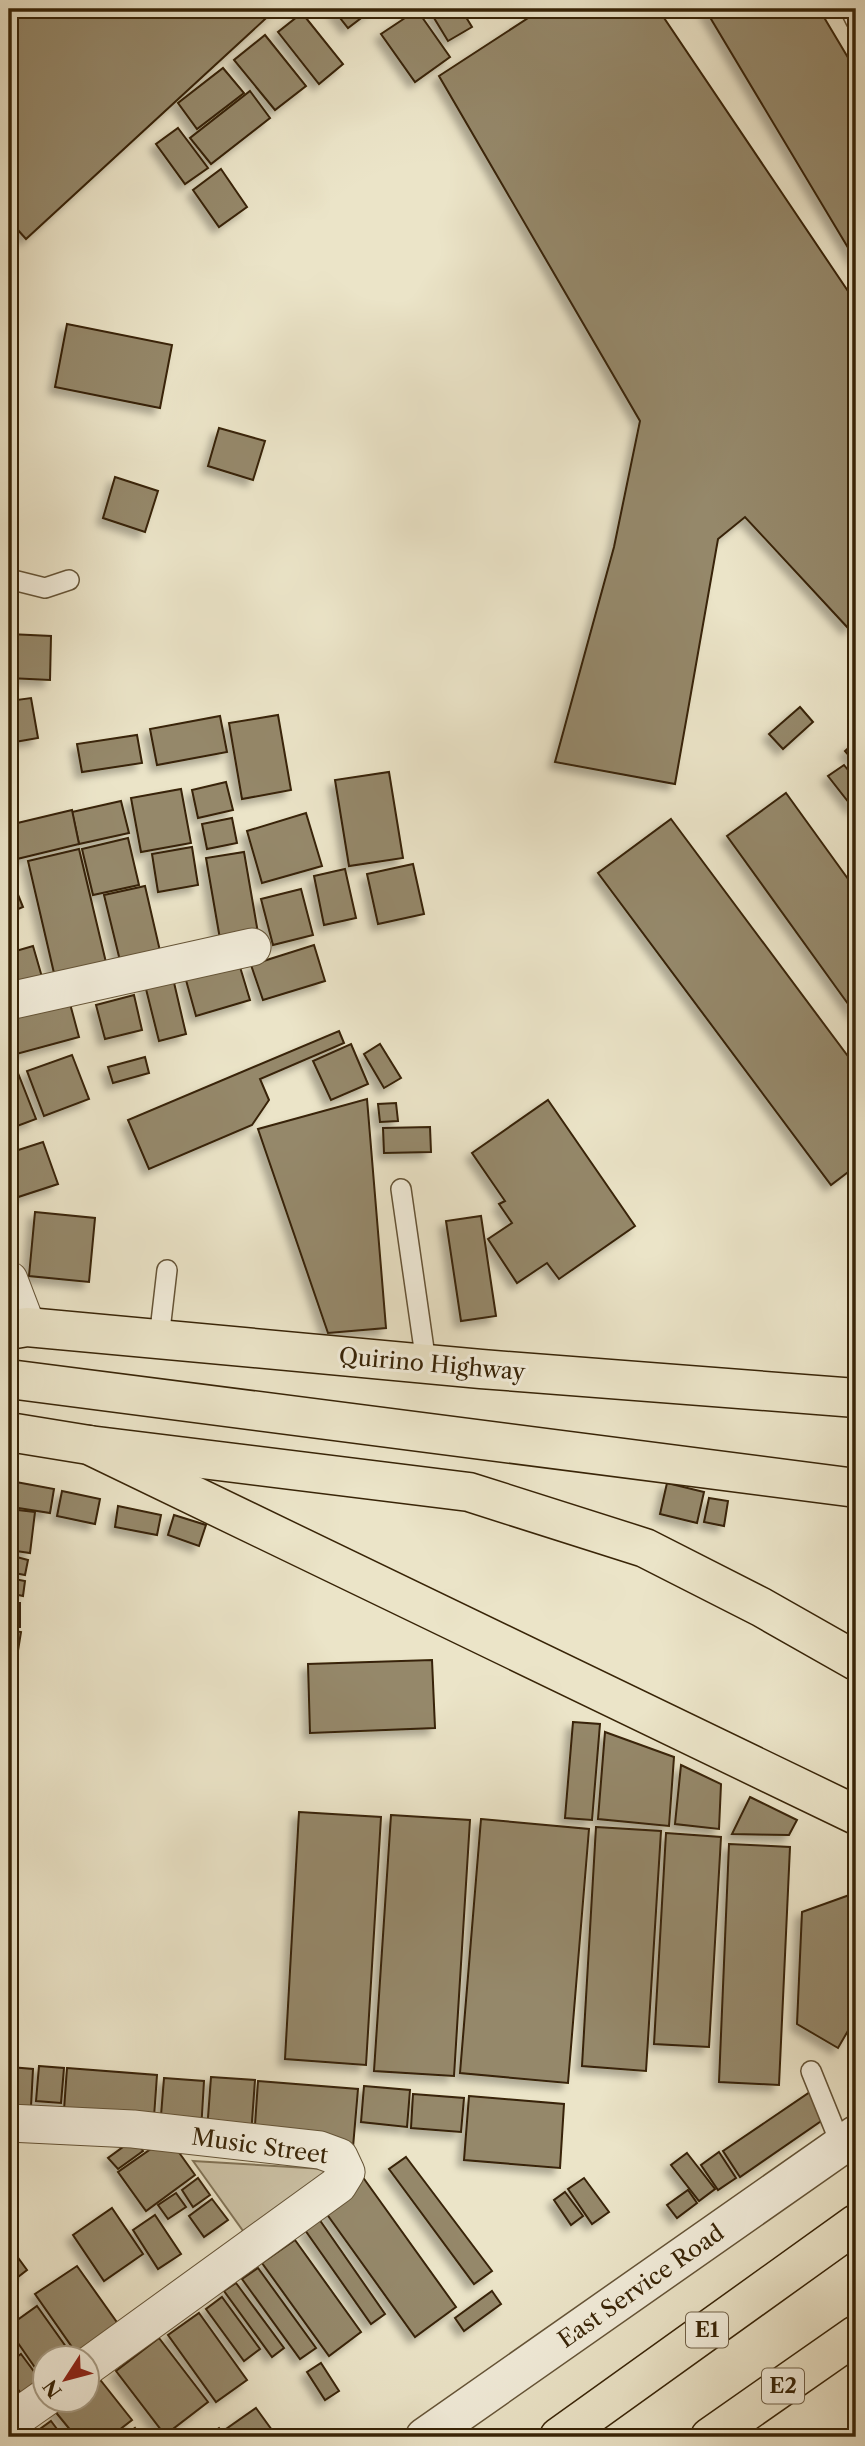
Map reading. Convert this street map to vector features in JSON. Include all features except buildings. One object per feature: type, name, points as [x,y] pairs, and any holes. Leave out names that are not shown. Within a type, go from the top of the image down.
[{"type":"main road","name":"Quirino Highway","points":[[18,1329],[856,1398]]},
{"type":"main road","points":[[9,1380],[856,1488]]},
{"type":"main road","points":[[9,1432],[248,1466],[469,1492],[645,1548],[856,1661]]},
{"type":"main road","points":[[89,1445],[856,1815]]},
{"type":"main road","name":"E1","points":[[559,2437],[856,2224]]},
{"type":"main road","points":[[598,2437],[856,2256]]},
{"type":"main road","name":"E2","points":[[710,2437],[856,2335]]},
{"type":"main road","points":[[749,2437],[856,2362]]},
{"type":"street","points":[[9,1001],[252,947]]},
{"type":"street","points":[[9,1280],[18,1329]]},
{"type":"street","name":"Music Street","points":[[9,2123],[133,2129],[320,2150],[339,2157],[346,2172],[338,2185],[102,2356]]},
{"type":"street","name":"East Service Road","points":[[425,2437],[849,2140]]},
{"type":"street","points":[[9,2423],[32,2407]]},
{"type":"lane","points":[[850,9],[856,21]]},
{"type":"lane","points":[[9,579],[45,588],[69,580]]},
{"type":"lane","points":[[401,1189],[426,1363]]},
{"type":"lane","points":[[159,1339],[167,1270]]},
{"type":"lane","points":[[811,2071],[849,2140]]},
{"type":"shaded area","points":[[193,2161],[341,2170],[251,2242]]}]
